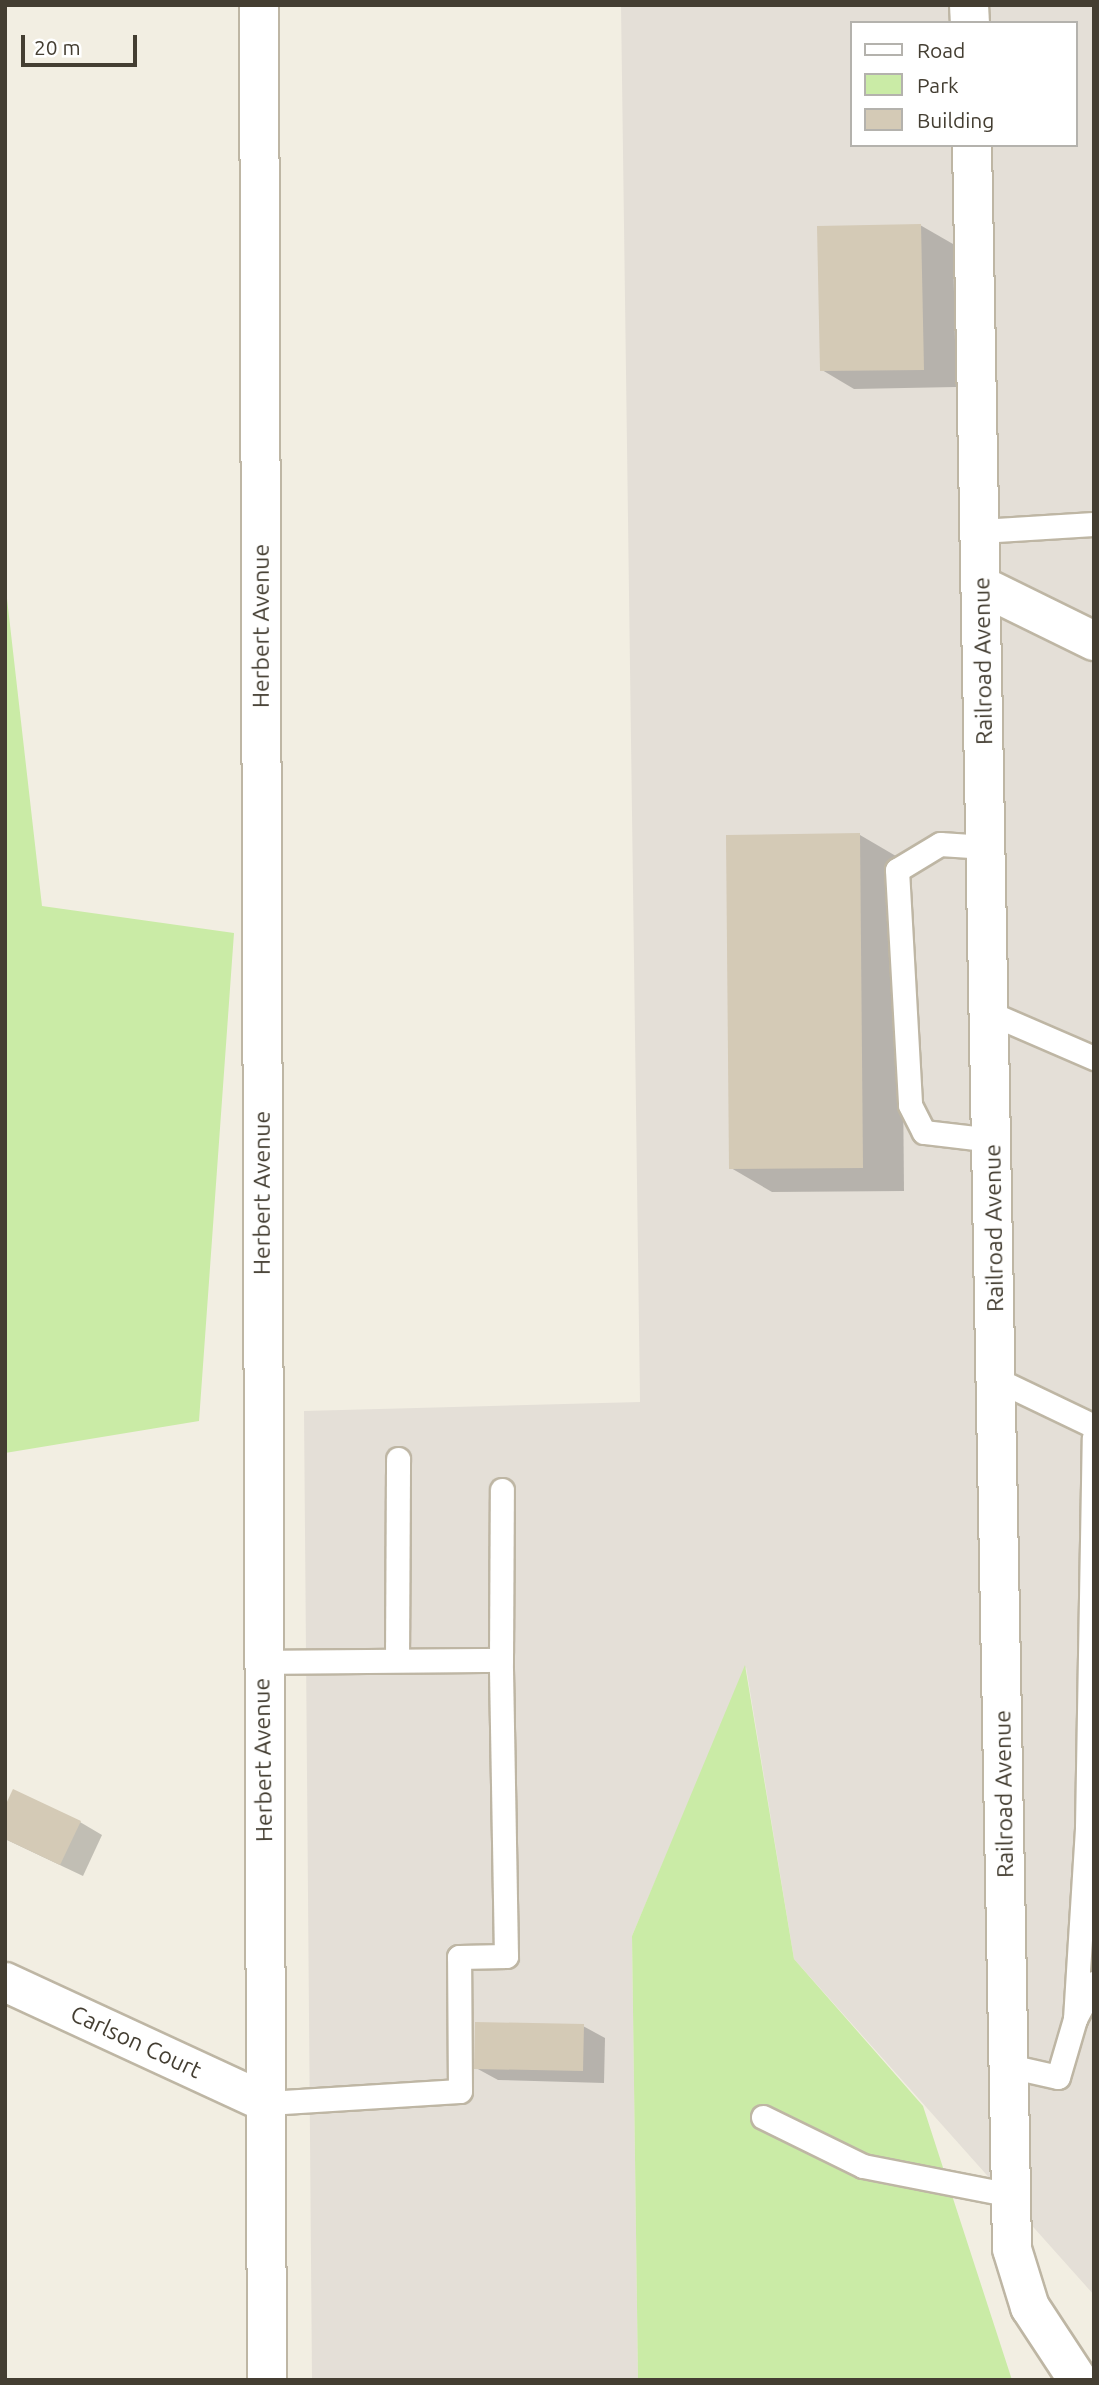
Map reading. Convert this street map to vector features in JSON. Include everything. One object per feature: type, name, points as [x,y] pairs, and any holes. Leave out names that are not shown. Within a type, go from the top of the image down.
[{"type":"street","name":"Herbert Avenue","points":[[258,5],[262,1662],[267,2380]]},
{"type":"street","name":"Railroad Avenue","points":[[972,147],[998,1380],[1012,2249],[1030,2307],[1078,2380]]},
{"type":"street","points":[[982,586],[1094,641]]},
{"type":"street","name":"Carlson Court","points":[[5,1982],[267,2103]]},
{"type":"lane","points":[[980,531],[1094,524]]},
{"type":"lane","points":[[986,847],[940,844],[897,870],[910,1105],[924,1132],[992,1140]]},
{"type":"lane","points":[[990,1013],[1094,1058]]},
{"type":"lane","points":[[998,1380],[1094,1426]]},
{"type":"lane","points":[[1075,2019],[1087,1827],[1094,1437]]},
{"type":"lane","points":[[397,1660],[398,1459]]},
{"type":"lane","points":[[267,2103],[460,2091],[459,1957],[506,1956],[501,1660],[502,1490]]},
{"type":"lane","points":[[262,1662],[501,1660]]},
{"type":"lane","points":[[1009,2066],[1058,2077],[1075,2019],[1094,1983]]},
{"type":"lane","points":[[763,2117],[863,2166],[1011,2195]]},
{"type":"shaded area","points":[[621,5],[1094,5],[1094,2295],[794,1959],[746,1667],[632,1936],[638,2380],[312,2380],[304,1411],[640,1402]]},
{"type":"green space","points":[[5,581],[42,906],[234,933],[199,1421],[5,1453]]},
{"type":"green space","points":[[745,1665],[794,1959],[923,2106],[1012,2380],[638,2380],[632,1936]]},
{"type":"building","points":[[921,224],[924,370],[820,371],[817,226]]},
{"type":"building","points":[[860,833],[863,1168],[729,1169],[726,835]]},
{"type":"building","points":[[13,1789],[81,1821],[60,1865],[5,1839],[5,1806]]},
{"type":"building","points":[[475,2022],[584,2024],[583,2071],[474,2069]]}]
